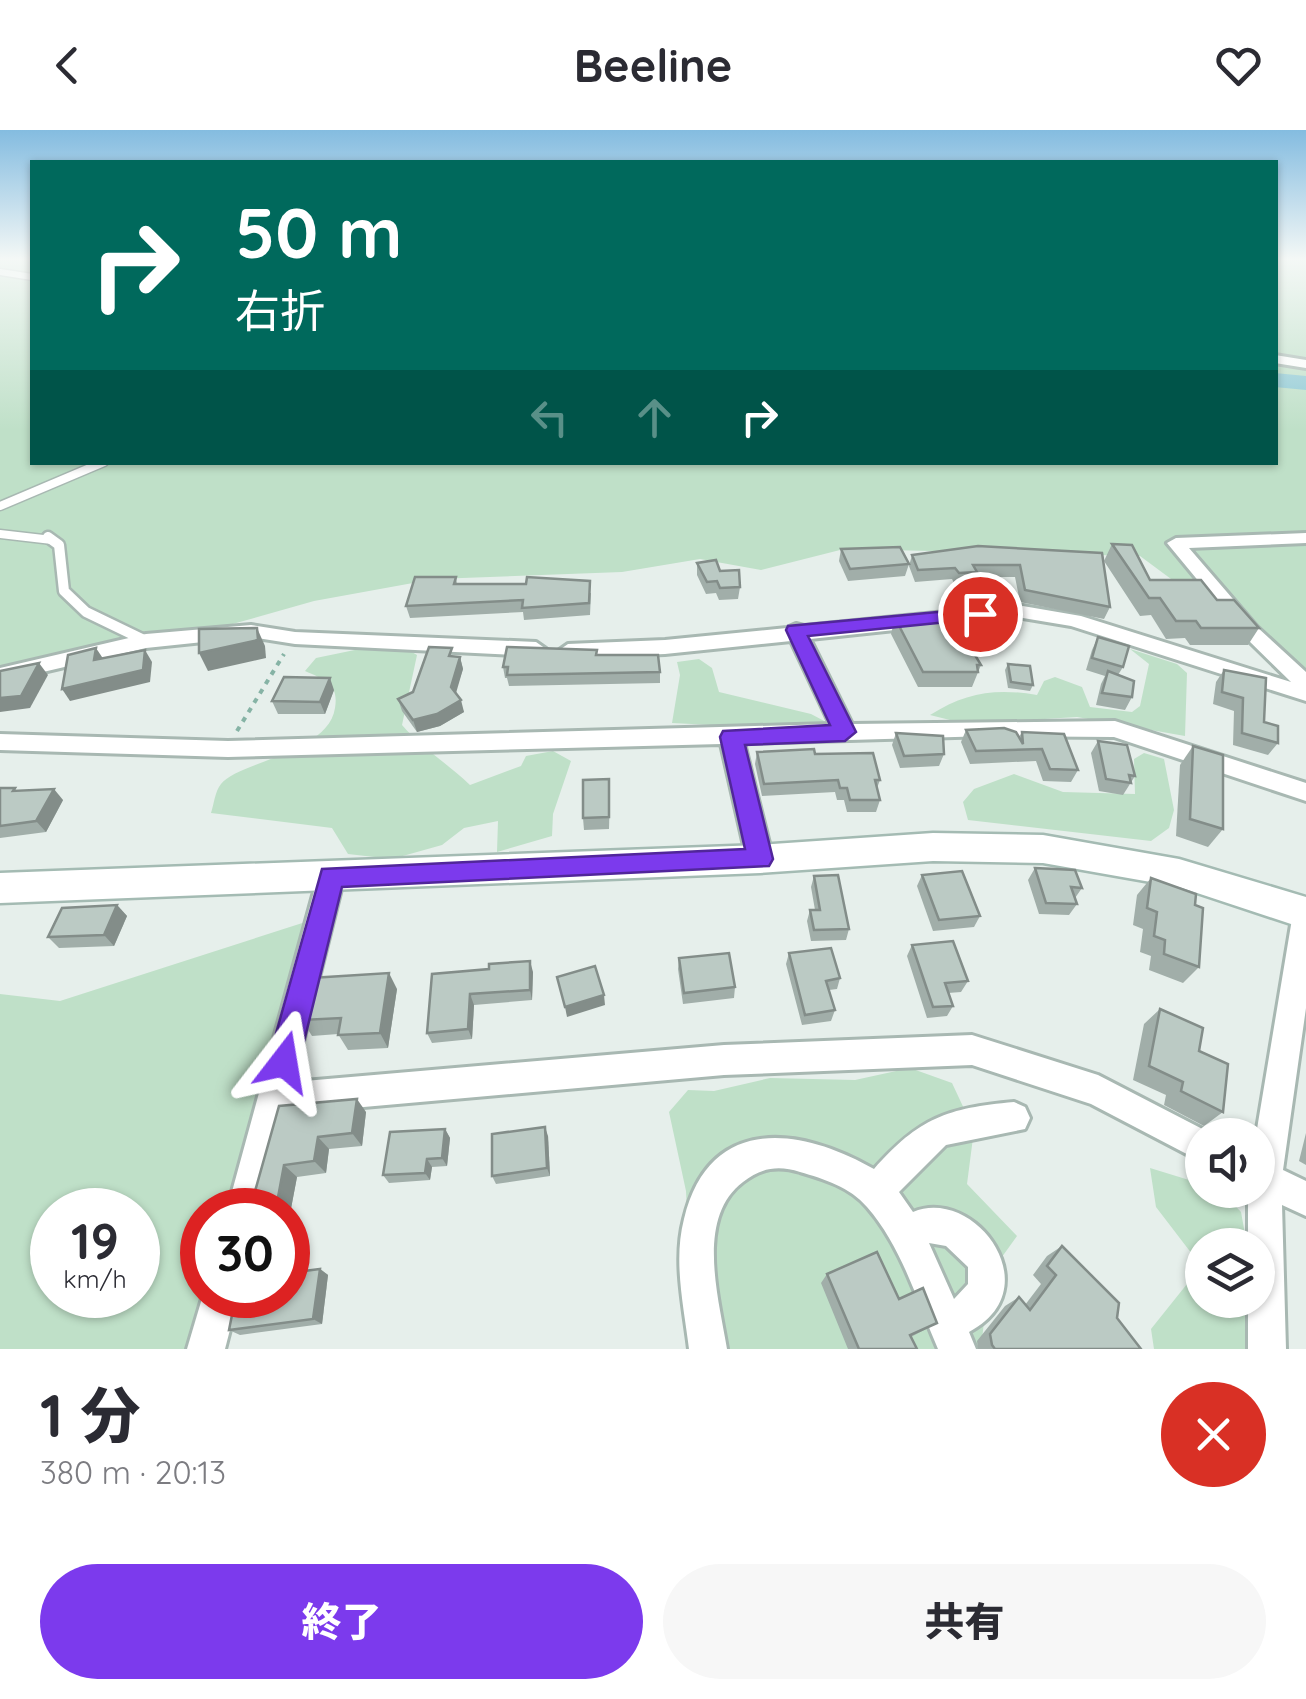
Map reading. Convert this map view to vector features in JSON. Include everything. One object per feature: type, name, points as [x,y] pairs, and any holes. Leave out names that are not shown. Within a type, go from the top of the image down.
[{"type":"street","points":[[1278,359],[1306,364]]},
{"type":"street","points":[[1306,538],[1176,542],[1250,631],[1306,684]]},
{"type":"street","points":[[0,675],[146,642],[251,631],[296,638],[585,652],[1017,611],[1074,620],[1306,694]]},
{"type":"street","points":[[796,630],[845,732]]},
{"type":"street","points":[[0,742],[732,737],[1115,729],[1306,792]]},
{"type":"street","points":[[732,737],[760,859]]},
{"type":"street","points":[[0,888],[760,859],[932,847],[1043,848],[1180,874],[1306,913],[1271,1118]]},
{"type":"street","points":[[250,1188],[331,876]]},
{"type":"street","points":[[274,1099],[724,1060],[972,1050],[1098,1090],[1185,1137]]},
{"type":"street","points":[[877,1192],[924,1136],[953,1123],[1014,1118]]},
{"type":"street","points":[[708,1349],[697,1258],[705,1198],[722,1172],[752,1155],[786,1150],[854,1177],[877,1192],[903,1234],[951,1336],[976,1307],[989,1274],[986,1263],[975,1244],[954,1229],[924,1226],[903,1234]]},
{"type":"street","points":[[1275,1184],[1306,1199]]},
{"type":"street","points":[[1262,1208],[1267,1349]]},
{"type":"street","points":[[206,1349],[215,1318]]},
{"type":"lane","points":[[0,506],[97,465]]},
{"type":"lane","points":[[0,534],[48,537],[59,545],[64,591],[86,612],[146,642]]},
{"type":"path","points":[[232,740],[284,653]]},
{"type":"green space","points":[[0,316],[30,316],[30,465],[1278,465],[1278,316],[1306,316],[1306,679],[1140,556],[844,549],[761,570],[700,559],[622,572],[435,579],[314,601],[229,625],[130,633],[134,644],[41,657],[0,671]]},
{"type":"green space","points":[[374,646],[405,648],[417,655],[402,725],[470,785],[521,766],[526,756],[553,751],[571,761],[553,814],[552,836],[497,852],[498,821],[464,828],[442,845],[392,859],[348,854],[332,828],[211,813],[219,787],[231,776],[301,746],[329,724],[336,700],[333,688],[305,671],[316,658]]},
{"type":"green space","points":[[1130,649],[1177,664],[1187,673],[1185,736],[1077,717],[966,724],[930,715],[956,701],[982,694],[1037,695],[1044,681],[1055,677],[1082,687],[1090,707],[1132,712],[1140,706],[1149,664]]},
{"type":"green space","points":[[699,659],[712,668],[719,692],[811,714],[828,723],[823,731],[672,723],[680,675],[677,662]]},
{"type":"green space","points":[[1144,753],[1164,759],[1174,810],[1169,828],[1151,841],[968,820],[963,802],[974,789],[1014,774],[1063,792],[1135,794],[1134,759]]},
{"type":"green space","points":[[321,917],[260,1188],[180,1188],[180,1318],[231,1318],[224,1349],[0,1349],[0,994],[60,1001]]},
{"type":"green space","points":[[910,1068],[952,1083],[974,1130],[967,1184],[1017,1236],[989,1275],[981,1349],[694,1349],[686,1191],[669,1112],[688,1090],[714,1091],[770,1078],[855,1080]]},
{"type":"green space","points":[[1150,1168],[1185,1179],[1185,1208],[1237,1208],[1244,1228],[1185,1228],[1185,1245],[1156,1207]]},
{"type":"green space","points":[[1185,1286],[1185,1318],[1249,1318],[1250,1349],[1154,1349],[1151,1329]]},
{"type":"building","points":[[1112,544],[1132,545],[1150,580],[1201,580],[1217,600],[1234,600],[1259,628],[1201,628],[1196,621],[1176,621],[1160,598],[1149,598]]},
{"type":"building","points":[[978,546],[1102,553],[1110,607],[1025,590],[1020,565],[973,565],[977,572],[959,573],[955,568],[918,570],[912,555]]},
{"type":"building","points":[[900,547],[909,564],[850,569],[841,549]]},
{"type":"building","points":[[716,560],[720,571],[739,570],[740,587],[720,588],[717,581],[707,582],[697,563]]},
{"type":"building","points":[[415,577],[456,577],[454,584],[526,584],[527,577],[590,581],[589,603],[522,608],[523,600],[406,606]]},
{"type":"building","points":[[965,615],[981,638],[966,640],[981,665],[977,665],[978,672],[923,672],[895,618]]},
{"type":"building","points":[[257,628],[258,640],[199,653],[199,629]]},
{"type":"building","points":[[1098,637],[1129,646],[1123,667],[1092,658]]},
{"type":"building","points":[[429,647],[452,648],[449,656],[460,657],[451,687],[461,700],[437,714],[413,720],[398,699],[413,692]]},
{"type":"building","points":[[507,647],[597,650],[596,655],[658,655],[660,672],[507,675],[508,667],[503,667]]},
{"type":"building","points":[[96,648],[94,660],[145,650],[143,670],[62,689],[68,655]]},
{"type":"building","points":[[39,663],[21,696],[0,698],[0,671]]},
{"type":"building","points":[[1008,664],[1030,666],[1033,685],[1011,682]]},
{"type":"building","points":[[1224,670],[1266,678],[1264,722],[1278,726],[1278,743],[1242,733],[1243,698],[1222,692]]},
{"type":"building","points":[[1108,671],[1134,681],[1132,697],[1102,693]]},
{"type":"building","points":[[284,677],[330,678],[320,702],[272,701]]},
{"type":"building","points":[[1004,728],[1016,732],[1023,744],[1022,732],[1064,734],[1078,770],[1050,769],[1042,749],[976,751],[966,730]]},
{"type":"building","points":[[896,733],[943,736],[944,754],[904,756]]},
{"type":"building","points":[[1098,741],[1127,745],[1135,776],[1129,775],[1131,783],[1106,779]]},
{"type":"building","points":[[1193,746],[1223,755],[1223,829],[1190,819]]},
{"type":"building","points":[[814,749],[815,754],[873,753],[880,800],[850,800],[847,788],[840,788],[838,780],[764,784],[757,752]]},
{"type":"building","points":[[609,779],[609,817],[583,818],[583,780]]},
{"type":"building","points":[[0,788],[54,789],[36,821],[0,826]]},
{"type":"building","points":[[1035,868],[1075,870],[1082,888],[1071,887],[1077,904],[1046,903]]},
{"type":"building","points":[[962,871],[980,916],[939,920],[922,875]]},
{"type":"building","points":[[838,875],[849,929],[814,930],[810,910],[820,910],[814,876]]},
{"type":"building","points":[[1151,878],[1196,894],[1195,905],[1203,908],[1199,967],[1164,954],[1165,940],[1154,936],[1157,912],[1147,908]]},
{"type":"building","points":[[117,905],[104,935],[48,937],[62,908]]},
{"type":"building","points":[[953,941],[968,981],[945,983],[953,1006],[933,1007],[912,945]]},
{"type":"building","points":[[831,948],[840,978],[826,981],[835,1010],[805,1015],[789,953]]},
{"type":"building","points":[[729,953],[735,987],[684,993],[679,958]]},
{"type":"building","points":[[530,961],[530,990],[470,994],[468,1029],[427,1033],[432,974]]},
{"type":"building","points":[[595,966],[604,995],[565,1007],[557,977]]},
{"type":"building","points":[[389,973],[380,1033],[338,1035],[341,1018],[302,1020],[311,978]]},
{"type":"building","points":[[1160,1009],[1203,1028],[1199,1051],[1228,1064],[1223,1112],[1181,1091],[1183,1082],[1149,1066]]},
{"type":"building","points":[[357,1099],[352,1133],[318,1137],[314,1161],[284,1165],[280,1188],[256,1188],[279,1106]]},
{"type":"building","points":[[545,1127],[547,1168],[492,1176],[492,1134]]},
{"type":"building","points":[[445,1129],[442,1158],[427,1159],[425,1173],[383,1175],[390,1132]]},
{"type":"building","points":[[1062,1246],[1119,1303],[1117,1318],[1141,1349],[995,1349],[990,1334],[1019,1297],[1030,1310],[1056,1275],[1047,1266]]},
{"type":"building","points":[[877,1252],[899,1299],[923,1288],[937,1323],[910,1335],[917,1349],[859,1349],[827,1274]]},
{"type":"building","points":[[320,1269],[313,1319],[229,1330],[231,1318],[310,1318],[310,1270]]},
{"type":"waterway","points":[[1278,380],[1306,383]]},
{"type":"route","points":[[284,1062],[331,876],[760,859],[732,737],[845,732],[796,630],[980,614]]}]
